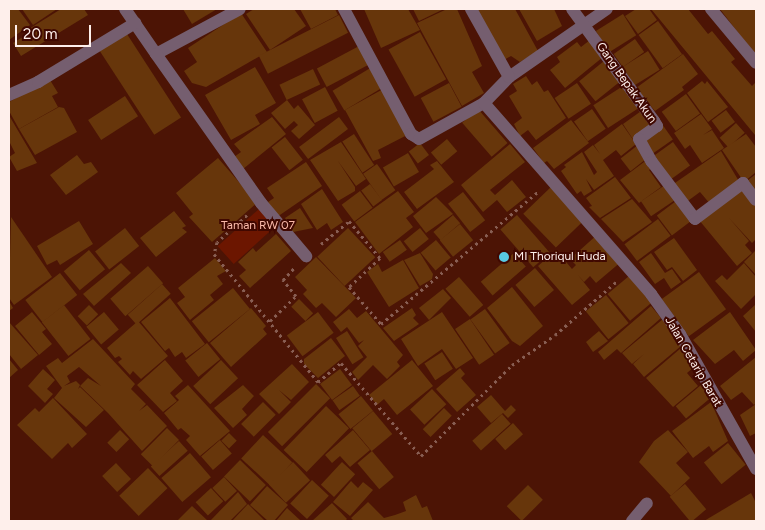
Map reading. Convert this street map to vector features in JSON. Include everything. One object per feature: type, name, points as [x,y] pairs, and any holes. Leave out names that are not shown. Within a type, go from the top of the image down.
[{"type":"street","points":[[125,9],[261,203],[306,256]]},
{"type":"street","points":[[156,54],[240,9]]},
{"type":"street","points":[[344,9],[416,139],[422,139],[484,103],[509,77],[581,25],[607,9]]},
{"type":"street","points":[[471,9],[509,77]]},
{"type":"street","points":[[572,9],[581,25]]},
{"type":"street","points":[[711,9],[756,63]]},
{"type":"street","points":[[9,95],[38,82],[135,22]]},
{"type":"street","name":"Gang Bepak Akun","points":[[581,25],[600,44],[657,126],[639,139],[652,162],[695,219],[742,183],[756,200]]},
{"type":"street","name":"Jalan Cetarip Barat","points":[[484,103],[631,269],[680,334],[756,469]]},
{"type":"street","points":[[632,521],[648,503]]},
{"type":"path","points":[[270,321],[296,296],[283,280],[306,256],[349,220],[380,258],[350,287],[381,324],[551,180]]},
{"type":"path","points":[[261,203],[217,242],[214,252],[318,382],[341,363],[421,456],[512,365],[555,335],[631,269]]},
{"type":"green space","name":"Taman RW 07","points":[[260,208],[276,226],[234,264],[218,246]]},
{"type":"building","points":[[9,9],[18,9],[30,25],[9,40]]},
{"type":"building","points":[[22,9],[57,9],[33,25]]},
{"type":"building","points":[[61,9],[84,9],[88,15],[21,56],[13,43],[26,35],[24,32]]},
{"type":"building","points":[[183,9],[217,9],[192,24]]},
{"type":"building","points":[[254,9],[294,9],[306,26],[270,50],[246,14]]},
{"type":"building","points":[[300,9],[335,9],[338,15],[311,29]]},
{"type":"building","points":[[364,9],[408,9],[420,30],[381,48]]},
{"type":"building","points":[[413,9],[444,9],[419,21]]},
{"type":"building","points":[[447,9],[457,9],[482,66],[472,72],[484,93],[462,106],[417,23]]},
{"type":"building","points":[[473,9],[515,9],[538,51],[520,62],[511,56],[502,61]]},
{"type":"building","points":[[519,9],[554,9],[562,26],[537,41]]},
{"type":"building","points":[[636,9],[649,9],[657,20],[638,34],[625,16]]},
{"type":"building","points":[[651,9],[688,9],[708,34],[712,31],[735,59],[731,62],[752,86],[756,82],[755,135]]},
{"type":"building","points":[[720,9],[756,9],[756,55],[736,30]]},
{"type":"building","points":[[241,13],[267,52],[206,87],[192,83],[184,71],[197,62],[188,48]]},
{"type":"building","points":[[623,14],[636,35],[609,52],[596,31]]},
{"type":"building","points":[[339,15],[348,33],[268,74],[259,56]]},
{"type":"building","points":[[658,21],[682,54],[663,68],[639,35]]},
{"type":"building","points":[[125,31],[181,117],[154,135],[98,48]]},
{"type":"building","points":[[420,32],[446,79],[415,97],[389,49]]},
{"type":"building","points":[[635,39],[644,52],[623,67],[614,54]]},
{"type":"building","points":[[590,40],[603,57],[565,88],[550,70],[560,62],[557,57],[577,42],[581,47]]},
{"type":"building","points":[[361,45],[371,64],[327,87],[317,68]]},
{"type":"building","points":[[648,51],[660,70],[634,86],[623,67]]},
{"type":"building","points":[[683,54],[698,74],[682,87],[684,90],[655,111],[636,88]]},
{"type":"building","points":[[604,61],[620,81],[595,101],[579,81]]},
{"type":"building","points":[[255,67],[276,103],[255,115],[260,124],[231,140],[205,95]]},
{"type":"building","points":[[372,67],[384,87],[344,110],[333,91]]},
{"type":"building","points":[[313,69],[320,84],[287,100],[279,85]]},
{"type":"building","points":[[526,76],[532,85],[537,81],[544,92],[548,90],[566,118],[536,140],[528,130],[520,136],[514,124],[522,118],[509,96],[517,91],[513,84]]},
{"type":"building","points":[[50,80],[58,93],[52,96],[58,107],[19,129],[9,111],[9,102]]},
{"type":"building","points":[[702,81],[705,84],[707,81],[728,107],[708,122],[687,93]]},
{"type":"building","points":[[449,83],[462,107],[433,122],[421,98]]},
{"type":"building","points":[[577,83],[591,104],[569,119],[555,98]]},
{"type":"building","points":[[626,84],[641,107],[608,128],[593,105]]},
{"type":"building","points":[[325,87],[338,111],[315,123],[302,99]]},
{"type":"building","points":[[385,88],[411,133],[378,150],[381,158],[373,161],[345,110]]},
{"type":"building","points":[[686,94],[700,113],[676,131],[662,112]]},
{"type":"building","points":[[125,96],[138,116],[101,140],[88,120]]},
{"type":"building","points":[[287,100],[294,109],[298,105],[315,125],[299,139],[291,131],[298,125],[294,121],[285,129],[271,113]]},
{"type":"building","points":[[59,107],[64,108],[77,132],[35,155],[19,129]]},
{"type":"building","points":[[478,109],[508,143],[492,157],[462,123]]},
{"type":"building","points":[[592,109],[606,129],[588,141],[574,122]]},
{"type":"building","points":[[644,109],[653,128],[634,141],[623,124]]},
{"type":"building","points":[[726,110],[735,122],[721,133],[712,121]]},
{"type":"building","points":[[701,114],[712,129],[703,135],[712,130],[724,148],[702,163],[690,145],[685,149],[674,133]]},
{"type":"building","points":[[10,117],[37,163],[17,171],[9,157],[15,153],[9,141]]},
{"type":"building","points":[[272,117],[286,134],[243,169],[234,157],[241,152],[234,144]]},
{"type":"building","points":[[339,117],[348,129],[308,159],[299,147]]},
{"type":"building","points":[[571,120],[589,143],[554,169],[547,161],[544,163],[533,148]]},
{"type":"building","points":[[736,123],[745,133],[728,147],[720,138]]},
{"type":"building","points":[[622,124],[636,144],[621,156],[616,150],[603,160],[614,176],[594,190],[586,179],[592,191],[584,196],[581,191],[577,194],[561,171],[566,167],[564,165],[582,152],[594,175],[597,172],[584,152],[593,145],[600,154],[594,145]]},
{"type":"building","points":[[662,124],[673,140],[653,153],[642,138]]},
{"type":"building","points":[[354,134],[374,165],[362,173],[342,142]]},
{"type":"building","points":[[746,134],[756,147],[756,172],[744,182],[722,150]]},
{"type":"building","points":[[285,137],[303,160],[289,170],[272,147]]},
{"type":"building","points":[[447,139],[457,151],[441,165],[431,152]]},
{"type":"building","points":[[341,142],[366,179],[356,186],[338,161],[355,187],[355,191],[338,201],[310,160]]},
{"type":"building","points":[[673,142],[690,165],[668,181],[651,158]]},
{"type":"building","points":[[420,143],[429,155],[418,163],[409,151]]},
{"type":"building","points":[[510,144],[525,162],[490,190],[495,195],[512,180],[526,197],[507,212],[497,200],[483,212],[461,185]]},
{"type":"building","points":[[638,145],[648,158],[631,171],[621,159]]},
{"type":"building","points":[[721,151],[740,183],[711,205],[700,192],[685,203],[672,185]]},
{"type":"building","points":[[408,153],[419,172],[394,187],[383,168]]},
{"type":"building","points":[[77,155],[84,164],[91,162],[98,172],[66,195],[50,175]]},
{"type":"building","points":[[218,158],[257,203],[212,242],[189,217],[193,214],[176,193]]},
{"type":"building","points":[[648,159],[653,167],[649,170],[661,187],[639,203],[620,180]]},
{"type":"building","points":[[437,161],[454,182],[417,209],[404,192],[434,169],[430,165]]},
{"type":"building","points":[[306,162],[322,186],[277,217],[268,202],[274,198],[267,188]]},
{"type":"building","points":[[377,164],[395,190],[381,200],[363,174]]},
{"type":"building","points":[[756,174],[756,198],[744,183]]},
{"type":"building","points":[[615,177],[631,198],[600,218],[589,207],[592,206],[586,198]]},
{"type":"building","points":[[370,184],[382,200],[373,207],[361,191]]},
{"type":"building","points":[[665,185],[675,200],[651,216],[641,201]]},
{"type":"building","points":[[742,185],[756,201],[756,239],[752,243],[729,218],[749,241],[745,245],[752,253],[737,266],[699,220]]},
{"type":"building","points":[[552,186],[585,220],[556,248],[523,214]]},
{"type":"building","points":[[322,189],[343,222],[331,230],[327,223],[317,230],[301,204]]},
{"type":"building","points":[[360,191],[373,208],[354,222],[342,205]]},
{"type":"building","points":[[398,191],[414,212],[406,218],[413,227],[379,254],[355,222]]},
{"type":"building","points":[[463,192],[485,220],[470,232],[448,204]]},
{"type":"building","points":[[436,197],[453,214],[426,233],[413,216]]},
{"type":"building","points":[[632,199],[652,222],[623,242],[601,219]]},
{"type":"building","points":[[676,201],[691,221],[672,235],[657,215]]},
{"type":"building","points":[[300,208],[313,228],[293,232],[285,218]]},
{"type":"building","points":[[174,211],[186,226],[182,228],[187,232],[156,257],[140,238]]},
{"type":"building","points":[[453,215],[460,223],[441,240],[433,232]]},
{"type":"building","points":[[517,215],[550,253],[533,267],[500,229]]},
{"type":"building","points":[[11,217],[52,277],[14,305],[9,298]]},
{"type":"building","points":[[658,219],[671,236],[637,261],[624,244]]},
{"type":"building","points":[[79,221],[93,244],[60,265],[57,260],[47,265],[37,246]]},
{"type":"building","points":[[460,224],[473,240],[453,257],[440,240]]},
{"type":"building","points":[[125,228],[139,246],[109,270],[95,251]]},
{"type":"building","points":[[348,228],[375,257],[345,286],[317,257]]},
{"type":"building","points":[[420,228],[429,239],[412,252],[404,241]]},
{"type":"building","points":[[276,234],[291,251],[250,288],[239,276],[246,270],[238,262],[253,248],[256,252]]},
{"type":"building","points":[[598,234],[622,261],[596,283],[590,276],[584,282],[578,275],[590,290],[572,305],[538,266],[556,250],[572,269],[576,265],[570,259]]},
{"type":"building","points":[[674,238],[697,270],[683,281],[672,267],[667,270],[654,252]]},
{"type":"building","points":[[400,240],[407,250],[390,262],[383,252]]},
{"type":"building","points":[[436,240],[451,258],[435,270],[421,253]]},
{"type":"building","points":[[89,250],[105,269],[80,290],[64,271]]},
{"type":"building","points":[[756,250],[756,275],[744,262]]},
{"type":"building","points":[[420,253],[433,274],[432,279],[420,286],[404,260]]},
{"type":"building","points":[[514,253],[526,267],[493,295],[481,282]]},
{"type":"building","points":[[651,253],[665,273],[672,269],[681,282],[671,289],[664,278],[655,284],[639,262]]},
{"type":"building","points":[[316,257],[356,298],[336,317],[322,303],[316,308],[303,294],[307,290],[295,277]]},
{"type":"building","points":[[215,258],[226,271],[217,276],[223,284],[210,295],[214,300],[190,320],[177,303],[185,297],[178,288]]},
{"type":"building","points":[[403,260],[419,288],[389,307],[367,272],[378,264],[382,272]]},
{"type":"building","points":[[121,263],[131,273],[94,306],[83,294]]},
{"type":"building","points":[[744,263],[756,277],[756,294],[741,309],[715,281],[722,275],[727,280]]},
{"type":"building","points":[[148,266],[163,283],[125,316],[110,299]]},
{"type":"building","points":[[535,268],[554,290],[534,307],[515,285]]},
{"type":"building","points":[[699,272],[726,309],[689,336],[662,299]]},
{"type":"building","points":[[60,273],[77,295],[43,322],[25,300]]},
{"type":"building","points":[[629,276],[651,303],[630,321],[608,294]]},
{"type":"building","points":[[459,277],[483,305],[470,317],[445,289]]},
{"type":"building","points":[[162,284],[171,294],[137,324],[128,315]]},
{"type":"building","points":[[512,287],[543,326],[520,346],[512,341],[487,308]]},
{"type":"building","points":[[233,288],[250,309],[209,342],[192,321]]},
{"type":"building","points":[[443,289],[451,298],[429,320],[419,308]]},
{"type":"building","points":[[606,295],[629,323],[608,339],[586,311]]},
{"type":"building","points":[[170,298],[205,344],[186,358],[182,352],[175,357],[169,348],[165,351],[141,322]]},
{"type":"building","points":[[299,299],[313,313],[305,321],[291,307]]},
{"type":"building","points":[[9,301],[13,308],[9,311]]},
{"type":"building","points":[[756,304],[756,332],[743,316]]},
{"type":"building","points":[[64,305],[90,339],[68,356],[42,322]]},
{"type":"building","points":[[89,305],[98,314],[87,326],[78,316]]},
{"type":"building","points":[[651,306],[661,318],[621,353],[617,349],[604,360],[598,352]]},
{"type":"building","points":[[251,308],[266,326],[263,329],[267,334],[231,367],[210,343]]},
{"type":"building","points":[[412,308],[416,315],[413,318],[419,324],[394,341],[383,328]]},
{"type":"building","points":[[349,309],[357,318],[366,311],[403,355],[397,362],[400,366],[387,379],[373,365],[358,380],[352,372],[367,357],[358,346],[364,340],[359,343],[347,327],[341,332],[333,322]]},
{"type":"building","points":[[485,309],[510,343],[495,354],[470,320]]},
{"type":"building","points":[[32,312],[46,329],[42,332],[52,344],[39,355],[15,326]]},
{"type":"building","points":[[104,312],[119,330],[101,344],[86,327]]},
{"type":"building","points":[[318,312],[334,333],[303,356],[287,335]]},
{"type":"building","points":[[442,312],[473,358],[456,369],[442,349],[418,366],[401,339]]},
{"type":"building","points":[[730,312],[756,350],[743,361],[734,350],[715,364],[693,340]]},
{"type":"building","points":[[470,319],[494,355],[479,365],[455,329]]},
{"type":"building","points":[[663,319],[681,346],[644,377],[633,364],[644,354],[632,364],[622,353]]},
{"type":"building","points":[[138,321],[168,356],[141,379],[133,371],[130,375],[118,362],[122,359],[119,356],[115,358],[107,348]]},
{"type":"building","points":[[9,322],[38,355],[21,369],[9,354]]},
{"type":"building","points":[[347,331],[363,357],[352,364],[336,338]]},
{"type":"building","points":[[599,331],[608,341],[593,352],[586,342]]},
{"type":"building","points":[[331,338],[345,356],[318,378],[304,364],[304,359]]},
{"type":"building","points":[[93,339],[135,384],[131,389],[146,404],[139,411],[147,405],[167,426],[142,451],[108,413],[80,386],[88,378],[101,386],[79,367],[67,376],[70,382],[64,386],[76,381],[80,385],[78,389],[80,387],[104,410],[86,427],[54,398],[62,388],[46,366],[58,358],[62,363]]},
{"type":"building","points":[[207,343],[220,359],[198,377],[185,361]]},
{"type":"building","points":[[681,348],[695,366],[687,373],[698,386],[673,407],[646,378]]},
{"type":"building","points":[[442,352],[453,369],[435,380],[424,363]]},
{"type":"building","points":[[756,357],[756,403],[754,405],[742,392],[731,400],[720,386]]},
{"type":"building","points":[[9,359],[18,370],[9,378]]},
{"type":"building","points":[[165,360],[183,381],[170,393],[177,401],[163,412],[137,385]]},
{"type":"building","points":[[221,360],[238,378],[210,404],[193,386]]},
{"type":"building","points":[[412,360],[433,386],[397,415],[384,399],[377,405],[369,395]]},
{"type":"building","points":[[292,364],[309,382],[291,400],[279,390],[291,402],[279,414],[259,394]]},
{"type":"building","points":[[460,368],[465,374],[461,378],[476,395],[457,412],[436,389]]},
{"type":"building","points":[[43,369],[55,380],[47,389],[53,394],[45,403],[28,386]]},
{"type":"building","points":[[340,369],[352,385],[332,400],[320,384]]},
{"type":"building","points":[[316,384],[330,398],[282,446],[268,432]]},
{"type":"building","points":[[188,385],[230,431],[200,456],[186,440],[190,436],[181,428],[178,430],[164,413],[179,400],[175,396]]},
{"type":"building","points":[[243,385],[254,396],[242,409],[247,415],[233,428],[214,408]]},
{"type":"building","points":[[701,385],[711,397],[686,418],[676,406]]},
{"type":"building","points":[[353,386],[360,396],[339,410],[333,400]]},
{"type":"building","points":[[432,389],[446,404],[424,425],[410,409]]},
{"type":"building","points":[[491,395],[505,411],[511,405],[516,410],[508,418],[503,413],[491,423],[477,407]]},
{"type":"building","points":[[361,396],[373,411],[350,429],[338,414]]},
{"type":"building","points":[[53,398],[87,434],[72,448],[68,443],[52,459],[17,425],[35,408],[39,412]]},
{"type":"building","points":[[263,402],[276,415],[254,437],[241,424]]},
{"type":"building","points":[[711,402],[728,441],[713,452],[709,446],[693,458],[672,431]]},
{"type":"building","points":[[756,404],[756,433],[750,436],[740,415]]},
{"type":"building","points":[[326,406],[349,428],[307,472],[284,450]]},
{"type":"building","points":[[444,408],[452,416],[431,437],[423,429]]},
{"type":"building","points":[[373,411],[392,434],[372,451],[352,428]]},
{"type":"building","points":[[502,414],[511,424],[481,450],[472,441]]},
{"type":"building","points":[[513,423],[523,434],[505,450],[495,439]]},
{"type":"building","points":[[167,428],[179,440],[153,466],[141,454]]},
{"type":"building","points":[[120,430],[129,439],[116,452],[107,443]]},
{"type":"building","points":[[353,430],[370,450],[350,467],[340,456],[332,463],[325,455]]},
{"type":"building","points":[[668,430],[688,452],[676,463],[690,478],[671,496],[639,462],[654,441]]},
{"type":"building","points":[[229,433],[237,441],[229,449],[221,441]]},
{"type":"building","points":[[263,435],[292,462],[270,486],[241,458]]},
{"type":"building","points":[[220,440],[232,454],[213,470],[201,456]]},
{"type":"building","points":[[179,441],[188,451],[159,476],[151,466]]},
{"type":"building","points":[[728,443],[746,465],[722,484],[704,463]]},
{"type":"building","points":[[372,451],[394,477],[379,489],[357,463]]},
{"type":"building","points":[[190,453],[211,477],[182,502],[161,478]]},
{"type":"building","points":[[240,460],[266,485],[250,502],[224,477]]},
{"type":"building","points":[[293,462],[310,480],[286,503],[269,485]]},
{"type":"building","points":[[342,462],[355,474],[334,497],[321,485]]},
{"type":"building","points":[[116,463],[131,479],[117,492],[102,476]]},
{"type":"building","points":[[148,468],[167,488],[139,516],[119,496]]},
{"type":"building","points":[[224,477],[237,491],[225,502],[212,488]]},
{"type":"building","points":[[312,480],[329,496],[307,519],[290,503]]},
{"type":"building","points":[[351,481],[358,488],[363,482],[373,490],[350,516],[333,502]]},
{"type":"building","points":[[685,484],[706,509],[690,521],[670,497]]},
{"type":"building","points":[[528,485],[543,500],[522,521],[507,506]]},
{"type":"building","points":[[267,486],[288,505],[274,521],[268,521],[250,505]]},
{"type":"building","points":[[211,488],[223,501],[208,515],[196,502]]},
{"type":"building","points":[[238,492],[247,504],[230,521],[210,521]]},
{"type":"building","points":[[751,493],[756,503],[756,521],[704,521]]},
{"type":"building","points":[[416,495],[422,508],[427,506],[433,521],[354,521],[351,518],[368,502],[384,518],[395,515],[406,511],[403,502]]},
{"type":"building","points":[[332,503],[347,519],[345,521],[312,521]]},
{"type":"building","points":[[248,504],[265,521],[232,521]]},
{"type":"building","points":[[192,506],[208,521],[177,521]]},
{"type":"building","points":[[287,508],[301,521],[276,521]]},
{"type":"place","name":"MI Thoriqul Huda","points":[[504,257]]}]
